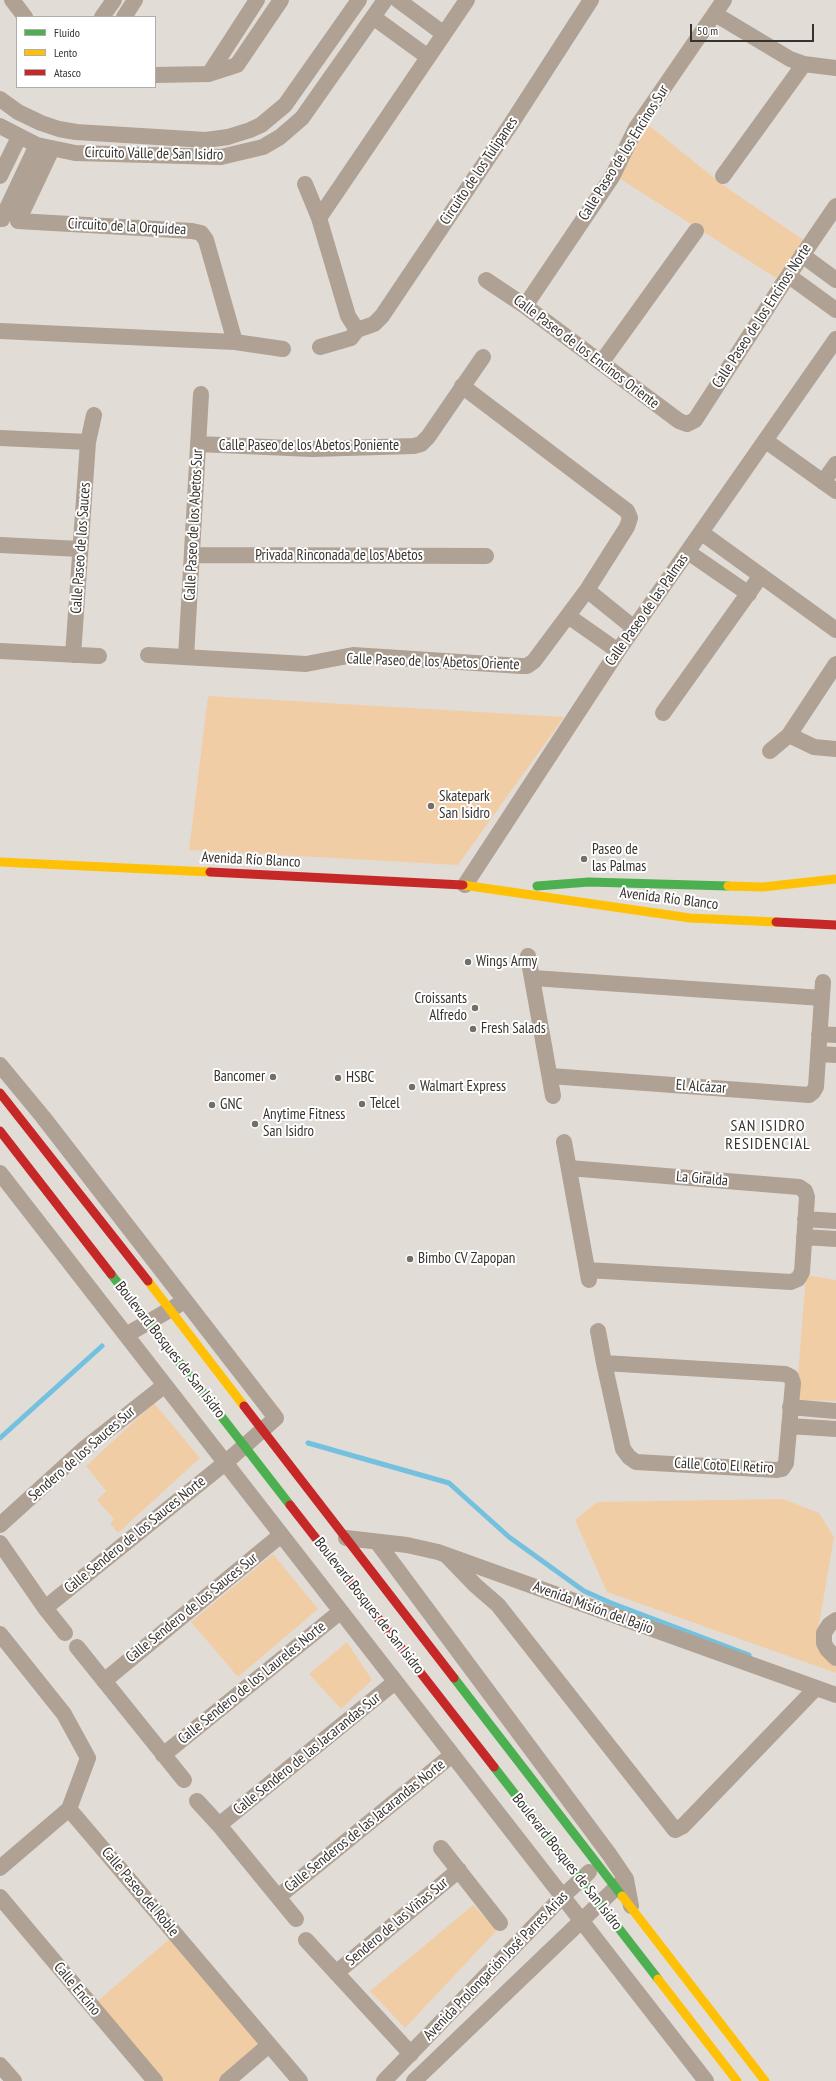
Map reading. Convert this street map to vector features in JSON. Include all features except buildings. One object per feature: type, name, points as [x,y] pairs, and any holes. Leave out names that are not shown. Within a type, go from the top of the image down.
[{"type":"main road","name":"Avenida Río Blanco","points":[[0,862],[464,885],[690,918],[763,918],[836,925]]},
{"type":"main road","name":"Avenida Río Blanco","points":[[500,890],[589,882],[763,890],[836,879]]},
{"type":"main road","name":"Boulevard Bosques de San Isidro","points":[[0,1092],[597,1864],[621,1884]]},
{"type":"main road","name":"Boulevard Bosques de San Isidro","points":[[0,1131],[737,2081]]},
{"type":"main road","name":"Boulevard Bosques de San Isidro","points":[[632,1909],[765,2081]]},
{"type":"street","points":[[12,0],[24,16]]},
{"type":"street","points":[[103,16],[114,0]]},
{"type":"street","points":[[125,16],[135,0]]},
{"type":"street","points":[[209,74],[257,0]]},
{"type":"street","points":[[156,74],[209,74],[237,65],[281,0]]},
{"type":"street","name":"Circuito Valle de San Isidro","points":[[0,99],[18,112],[41,124],[59,129],[206,140],[228,137],[250,130],[272,117],[285,105],[359,0]]},
{"type":"street","name":"Circuito Valle de San Isidro","points":[[0,126],[19,137],[45,147],[75,153],[221,157],[263,147],[280,137],[302,118],[385,0]]},
{"type":"street","points":[[398,0],[444,34]]},
{"type":"street","points":[[319,218],[467,0]]},
{"type":"street","name":"Circuito de los Tulipanes","points":[[320,347],[351,338],[358,330],[374,324],[382,316],[506,131],[591,0]]},
{"type":"street","name":"Calle Paseo de los Encinos Sur","points":[[525,306],[612,177],[636,128],[724,0]]},
{"type":"street","points":[[715,14],[790,59],[804,64],[836,68]]},
{"type":"street","points":[[373,17],[428,57]]},
{"type":"street","points":[[723,176],[804,64]]},
{"type":"street","points":[[0,176],[19,137]]},
{"type":"street","points":[[188,156],[189,139]]},
{"type":"street","points":[[0,219],[2,219],[45,147]]},
{"type":"street","name":"Circuito de la Orquídea","points":[[45,147],[18,221],[192,230],[201,233],[206,240],[235,342]]},
{"type":"street","points":[[306,184],[319,218],[348,316],[358,330]]},
{"type":"street","name":"Calle Paseo de los Encinos Norte","points":[[687,424],[695,420],[802,255],[836,206]]},
{"type":"street","points":[[601,363],[696,231]]},
{"type":"street","points":[[802,255],[836,280]]},
{"type":"street","points":[[789,276],[836,310]]},
{"type":"street","name":"Calle Paseo de los Encinos Oriente","points":[[486,280],[525,306],[679,421],[687,424]]},
{"type":"street","points":[[0,331],[235,342],[283,349]]},
{"type":"street","name":"Calle Paseo de las Palmas","points":[[464,885],[618,651],[702,533],[836,339]]},
{"type":"street","name":"Calle Paseo de los Abetos Poniente","points":[[198,444],[312,449],[414,446],[421,444],[428,437],[483,357]]},
{"type":"street","points":[[462,386],[627,511],[630,518],[627,527],[587,590],[568,616],[618,651]]},
{"type":"street","name":"Calle Paseo de los Abetos Sur","points":[[186,657],[201,394]]},
{"type":"street","name":"Calle Paseo de los Sauces","points":[[74,654],[88,442],[94,415]]},
{"type":"street","points":[[0,438],[88,442]]},
{"type":"street","points":[[766,441],[830,486],[836,464]]},
{"type":"street","points":[[702,533],[836,630]]},
{"type":"street","points":[[0,545],[80,549]]},
{"type":"street","points":[[688,552],[749,594]]},
{"type":"street","name":"Privada Rinconada de los Abetos","points":[[192,555],[486,556]]},
{"type":"street","points":[[663,713],[749,594],[760,576]]},
{"type":"street","points":[[587,590],[634,628]]},
{"type":"street","name":"Calle Paseo de los Abetos Oriente","points":[[148,655],[306,664],[353,655],[527,666],[534,661],[568,616]]},
{"type":"street","points":[[0,651],[99,656]]},
{"type":"street","points":[[770,751],[789,735],[836,664]]},
{"type":"street","points":[[789,735],[814,747],[836,749]]},
{"type":"street","points":[[528,956],[554,1096]]},
{"type":"street","points":[[532,978],[822,998]]},
{"type":"street","name":"El Alcázar","points":[[550,1076],[809,1095],[816,1087],[824,982]]},
{"type":"street","points":[[820,1034],[836,1035]]},
{"type":"street","points":[[818,1054],[836,1055]]},
{"type":"street","points":[[0,1065],[186,1300],[126,1335]]},
{"type":"street","name":"La Giralda","points":[[564,1142],[588,1275],[792,1282],[798,1279],[802,1272],[807,1197],[805,1191],[799,1187],[569,1168]]},
{"type":"street","name":"Boulevard Bosques de San Isidro","points":[[1,1175],[706,2081]]},
{"type":"street","points":[[805,1219],[836,1222]]},
{"type":"street","points":[[804,1237],[836,1239]]},
{"type":"street","name":"Calle Sendero de los Sauces Norte","points":[[45,1608],[225,1462],[276,1418],[186,1300]]},
{"type":"street","name":"Calle Coto El Retiro","points":[[598,1331],[604,1363],[623,1449],[629,1457],[636,1462],[777,1470],[782,1469],[786,1463],[793,1383],[791,1377],[785,1374],[604,1363]]},
{"type":"street","name":"Sendero de los Sauces Sur","points":[[0,1525],[85,1448],[165,1385]]},
{"type":"street","points":[[790,1408],[836,1411]]},
{"type":"street","points":[[789,1426],[836,1429]]},
{"type":"street","name":"Calle Sendero de los Sauces Sur","points":[[104,1681],[281,1535]]},
{"type":"street","name":"Avenida Misión del Bajío","points":[[346,1538],[407,1545],[447,1556],[836,1695]]},
{"type":"street","name":"Boulevard Bosques de San Isidro","points":[[377,1542],[610,1854],[632,1909]]},
{"type":"street","points":[[0,1543],[45,1608],[65,1633]]},
{"type":"street","points":[[447,1556],[475,1586],[498,1605],[676,1830],[683,1826],[816,1688]]},
{"type":"street","name":"Calle Sendero de los Laureles Norte","points":[[163,1755],[340,1612]]},
{"type":"street","points":[[836,1620],[829,1624],[824,1633],[824,1643],[827,1649],[836,1658]]},
{"type":"street","points":[[0,1634],[64,1714],[88,1758],[69,1809],[0,1868]]},
{"type":"street","points":[[77,1647],[184,1780]]},
{"type":"street","name":"Calle Sendero de las Jacarandas Sur","points":[[220,1825],[395,1682]]},
{"type":"street","name":"Calle Senderos de las Jacarandas Norte","points":[[278,1897],[452,1755]]},
{"type":"street","points":[[197,1801],[220,1825],[296,1919]]},
{"type":"street","name":"Calle Paseo del Roble","points":[[69,1809],[300,2081]]},
{"type":"street","points":[[441,1848],[500,1923]]},
{"type":"street","name":"Avenida Prolongación José Parres Arias","points":[[384,2081],[562,1897],[597,1864],[610,1854]]},
{"type":"street","name":"Sendero de las Viñas Sur","points":[[336,1973],[459,1870]]},
{"type":"street","name":"Avenida Prolongación José Parres Arias","points":[[414,2081],[621,1884]]},
{"type":"street","name":"Calle Encino","points":[[0,1897],[155,2081]]},
{"type":"street","points":[[306,1940],[411,2054]]},
{"type":"street","points":[[227,2081],[269,2044]]},
{"type":"street","points":[[0,2065],[14,2081]]},
{"type":"shaded area","points":[[639,122],[651,127],[723,185],[805,241],[776,278],[614,175]]},
{"type":"shaded area","points":[[208,696],[564,717],[458,865],[189,850]]},
{"type":"shaded area","points":[[806,1275],[836,1280],[836,1401],[796,1400]]},
{"type":"shaded area","points":[[154,1403],[200,1458],[118,1533],[110,1523],[114,1519],[97,1500],[106,1491],[86,1466]]},
{"type":"shaded area","points":[[783,1499],[819,1513],[834,1537],[816,1642],[836,1661],[836,1673],[607,1592],[575,1520],[597,1502]]},
{"type":"shaded area","points":[[273,1554],[318,1609],[238,1677],[191,1622]]},
{"type":"shaded area","points":[[347,1642],[372,1680],[341,1709],[309,1674]]},
{"type":"shaded area","points":[[473,1905],[497,1930],[405,2028],[370,1991]]},
{"type":"shaded area","points":[[174,1935],[262,2042],[221,2081],[154,2081],[92,2006]]},
{"type":"waterway","points":[[0,1438],[102,1346]]},
{"type":"waterway","points":[[308,1443],[449,1483],[509,1537],[584,1591],[611,1603],[749,1655]]},
{"type":"traffic: fast","points":[[537,886],[589,882],[728,886]]},
{"type":"traffic: fast","points":[[111,1274],[290,1505]]},
{"type":"traffic: fast","points":[[454,1678],[622,1896]]},
{"type":"traffic: fast","points":[[494,1767],[658,1979]]},
{"type":"traffic: slow","points":[[0,862],[210,872]]},
{"type":"traffic: slow","points":[[728,886],[763,887],[836,879]]},
{"type":"traffic: slow","points":[[463,885],[690,918],[776,922]]},
{"type":"traffic: slow","points":[[148,1281],[244,1406]]},
{"type":"traffic: slow","points":[[622,1896],[765,2081]]},
{"type":"traffic: slow","points":[[658,1979],[737,2081]]},
{"type":"traffic: jam","points":[[210,872],[463,885]]},
{"type":"traffic: jam","points":[[776,922],[836,925]]},
{"type":"traffic: jam","points":[[0,1093],[148,1281]]},
{"type":"traffic: jam","points":[[0,1131],[111,1274]]},
{"type":"traffic: jam","points":[[244,1406],[454,1678]]},
{"type":"traffic: jam","points":[[290,1505],[494,1767]]},
{"type":"place","name":"Skatepark San Isidro","points":[[431,806]]},
{"type":"place","name":"Paseo de las Palmas","points":[[584,859]]},
{"type":"place","name":"Wings Army","points":[[468,962]]},
{"type":"place","name":"Croissants Alfredo","points":[[475,1008]]},
{"type":"place","name":"Fresh Salads","points":[[473,1029]]},
{"type":"place","name":"Bancomer","points":[[273,1077]]},
{"type":"place","name":"HSBC","points":[[338,1078]]},
{"type":"place","name":"Walmart Express","points":[[412,1087]]},
{"type":"place","name":"Telcel","points":[[362,1104]]},
{"type":"place","name":"GNC","points":[[212,1105]]},
{"type":"place","name":"Anytime Fitness San Isidro","points":[[255,1124]]},
{"type":"place","name":"Bimbo CV Zapopan","points":[[410,1259]]},
{"type":"district","name":"SAN ISIDRO RESIDENCIAL","points":[[768,1135]]}]
